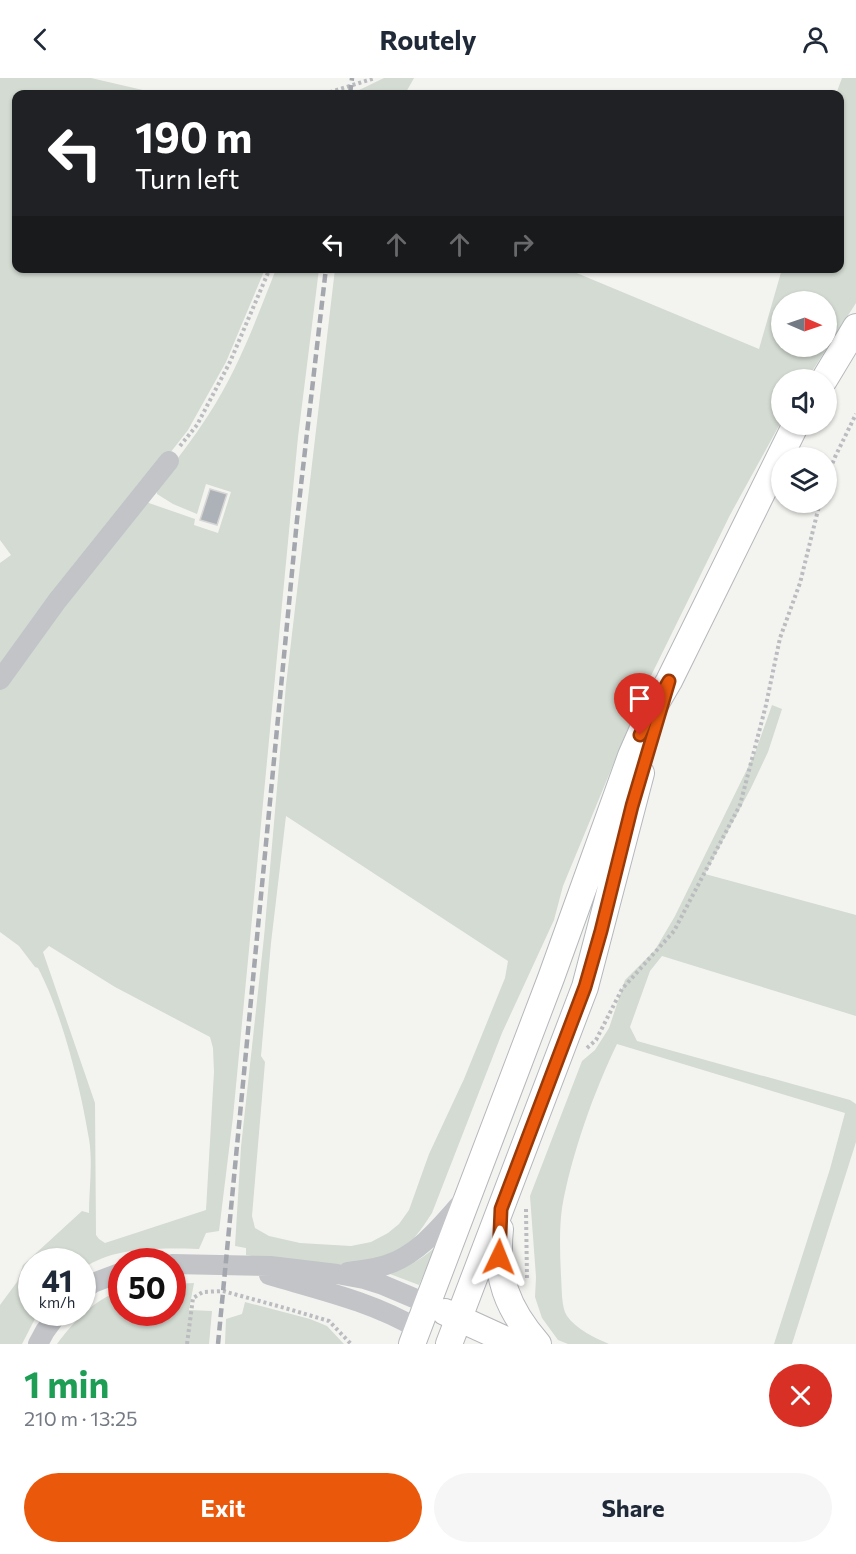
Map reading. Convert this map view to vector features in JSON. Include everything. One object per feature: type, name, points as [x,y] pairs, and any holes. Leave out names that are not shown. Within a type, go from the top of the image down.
[{"type":"main road","points":[[831,369],[856,327]]},
{"type":"main road","points":[[515,1344],[453,1337],[415,1337],[551,978],[631,756],[649,715],[669,681],[791,435]]},
{"type":"main road","points":[[453,1337],[585,987],[632,806],[669,681]]},
{"type":"main road","points":[[501,1209],[498,1244],[504,1290],[523,1328],[538,1344]]},
{"type":"main road","points":[[428,1305],[453,1337]]},
{"type":"street","points":[[0,680],[57,601],[169,461]]},
{"type":"street","points":[[337,1274],[386,1265],[403,1257],[430,1237],[468,1195]]},
{"type":"street","points":[[186,1263],[270,1266],[337,1274],[373,1282],[428,1305]]},
{"type":"street","points":[[235,1264],[355,1300],[399,1317],[415,1337]]},
{"type":"street","points":[[38,1344],[49,1326]]},
{"type":"path","points":[[337,90],[375,78]]},
{"type":"path","points":[[169,461],[197,425],[230,362],[268,273]]},
{"type":"path","points":[[837,453],[856,414]]},
{"type":"path","points":[[581,1054],[596,1040],[622,989],[674,931],[740,805],[766,705],[780,638],[800,583],[816,513]]},
{"type":"path","points":[[512,1309],[528,1290],[526,1202]]},
{"type":"path","points":[[187,1344],[193,1298],[203,1292],[223,1291],[329,1321],[351,1344]]},
{"type":"shaded area","points":[[0,78],[91,78],[143,90],[12,90],[12,273],[263,273],[226,362],[188,430],[0,671],[0,563],[11,555],[0,540]]},
{"type":"shaded area","points":[[384,78],[414,78],[407,90],[359,90]]},
{"type":"shaded area","points":[[842,78],[856,78],[856,303],[837,332],[837,291],[776,291],[781,273],[844,273],[844,90],[838,90]]},
{"type":"shaded area","points":[[274,273],[318,273],[298,437],[233,1117],[219,1231],[206,1233],[199,1249],[108,1248],[108,1256],[96,1261],[96,1248],[42,1248],[82,1211],[89,1213],[90,1148],[70,1052],[47,986],[38,968],[19,946],[0,932],[0,686],[146,502],[195,519],[194,525],[218,533],[231,492],[206,484],[197,514],[157,494],[157,485],[197,432],[229,379]],"holes":[[[49,946],[115,987],[210,1037],[214,1072],[206,1210],[105,1243],[96,1235],[95,1103],[43,952]]]},
{"type":"shaded area","points":[[335,273],[577,273],[759,349],[771,307],[771,357],[821,357],[813,369],[771,369],[771,435],[774,435],[730,515],[644,690],[563,886],[554,920],[502,1033],[432,1213],[417,1235],[406,1245],[389,1255],[370,1261],[350,1265],[307,1264],[246,1255],[246,1248],[235,1246],[241,1147],[264,937],[286,685]],"holes":[[[286,816],[508,961],[505,978],[464,1079],[429,1154],[409,1210],[399,1224],[371,1242],[351,1246],[300,1243],[269,1236],[255,1228],[252,1216],[265,1062],[261,1056]]]},
{"type":"shaded area","points":[[772,705],[782,709],[768,752],[705,874],[856,915],[856,1016],[662,956],[650,971],[630,1027],[637,1041],[850,1100],[856,1104],[856,1142],[792,1344],[774,1344],[830,1169],[845,1113],[617,1044],[600,1082],[577,1146],[562,1208],[560,1233],[565,1312],[581,1329],[609,1344],[568,1344],[558,1340],[542,1318],[535,1297],[536,1277],[530,1196],[582,1061],[595,1050],[609,1028],[625,980],[655,950],[675,916],[755,753]]},
{"type":"shaded area","points":[[433,1249],[419,1285],[390,1274],[389,1272],[412,1263]]},
{"type":"shaded area","points":[[18,1279],[18,1326],[31,1326],[22,1344],[0,1344],[0,1305]]},
{"type":"shaded area","points":[[186,1283],[194,1283],[189,1310],[212,1311],[209,1344],[57,1344],[72,1326],[96,1326],[96,1304],[108,1296],[108,1326],[186,1326]]},
{"type":"shaded area","points":[[245,1302],[310,1319],[327,1326],[344,1344],[225,1344],[226,1319],[242,1314]]},
{"type":"building","points":[[210,489],[227,494],[217,525],[200,520]]},
{"type":"railway","points":[[350,90],[352,78]]},
{"type":"railway","points":[[218,1344],[297,520],[325,273]]},
{"type":"route","points":[[499,1257],[501,1209],[585,987],[632,806],[669,681],[640,735]]}]
